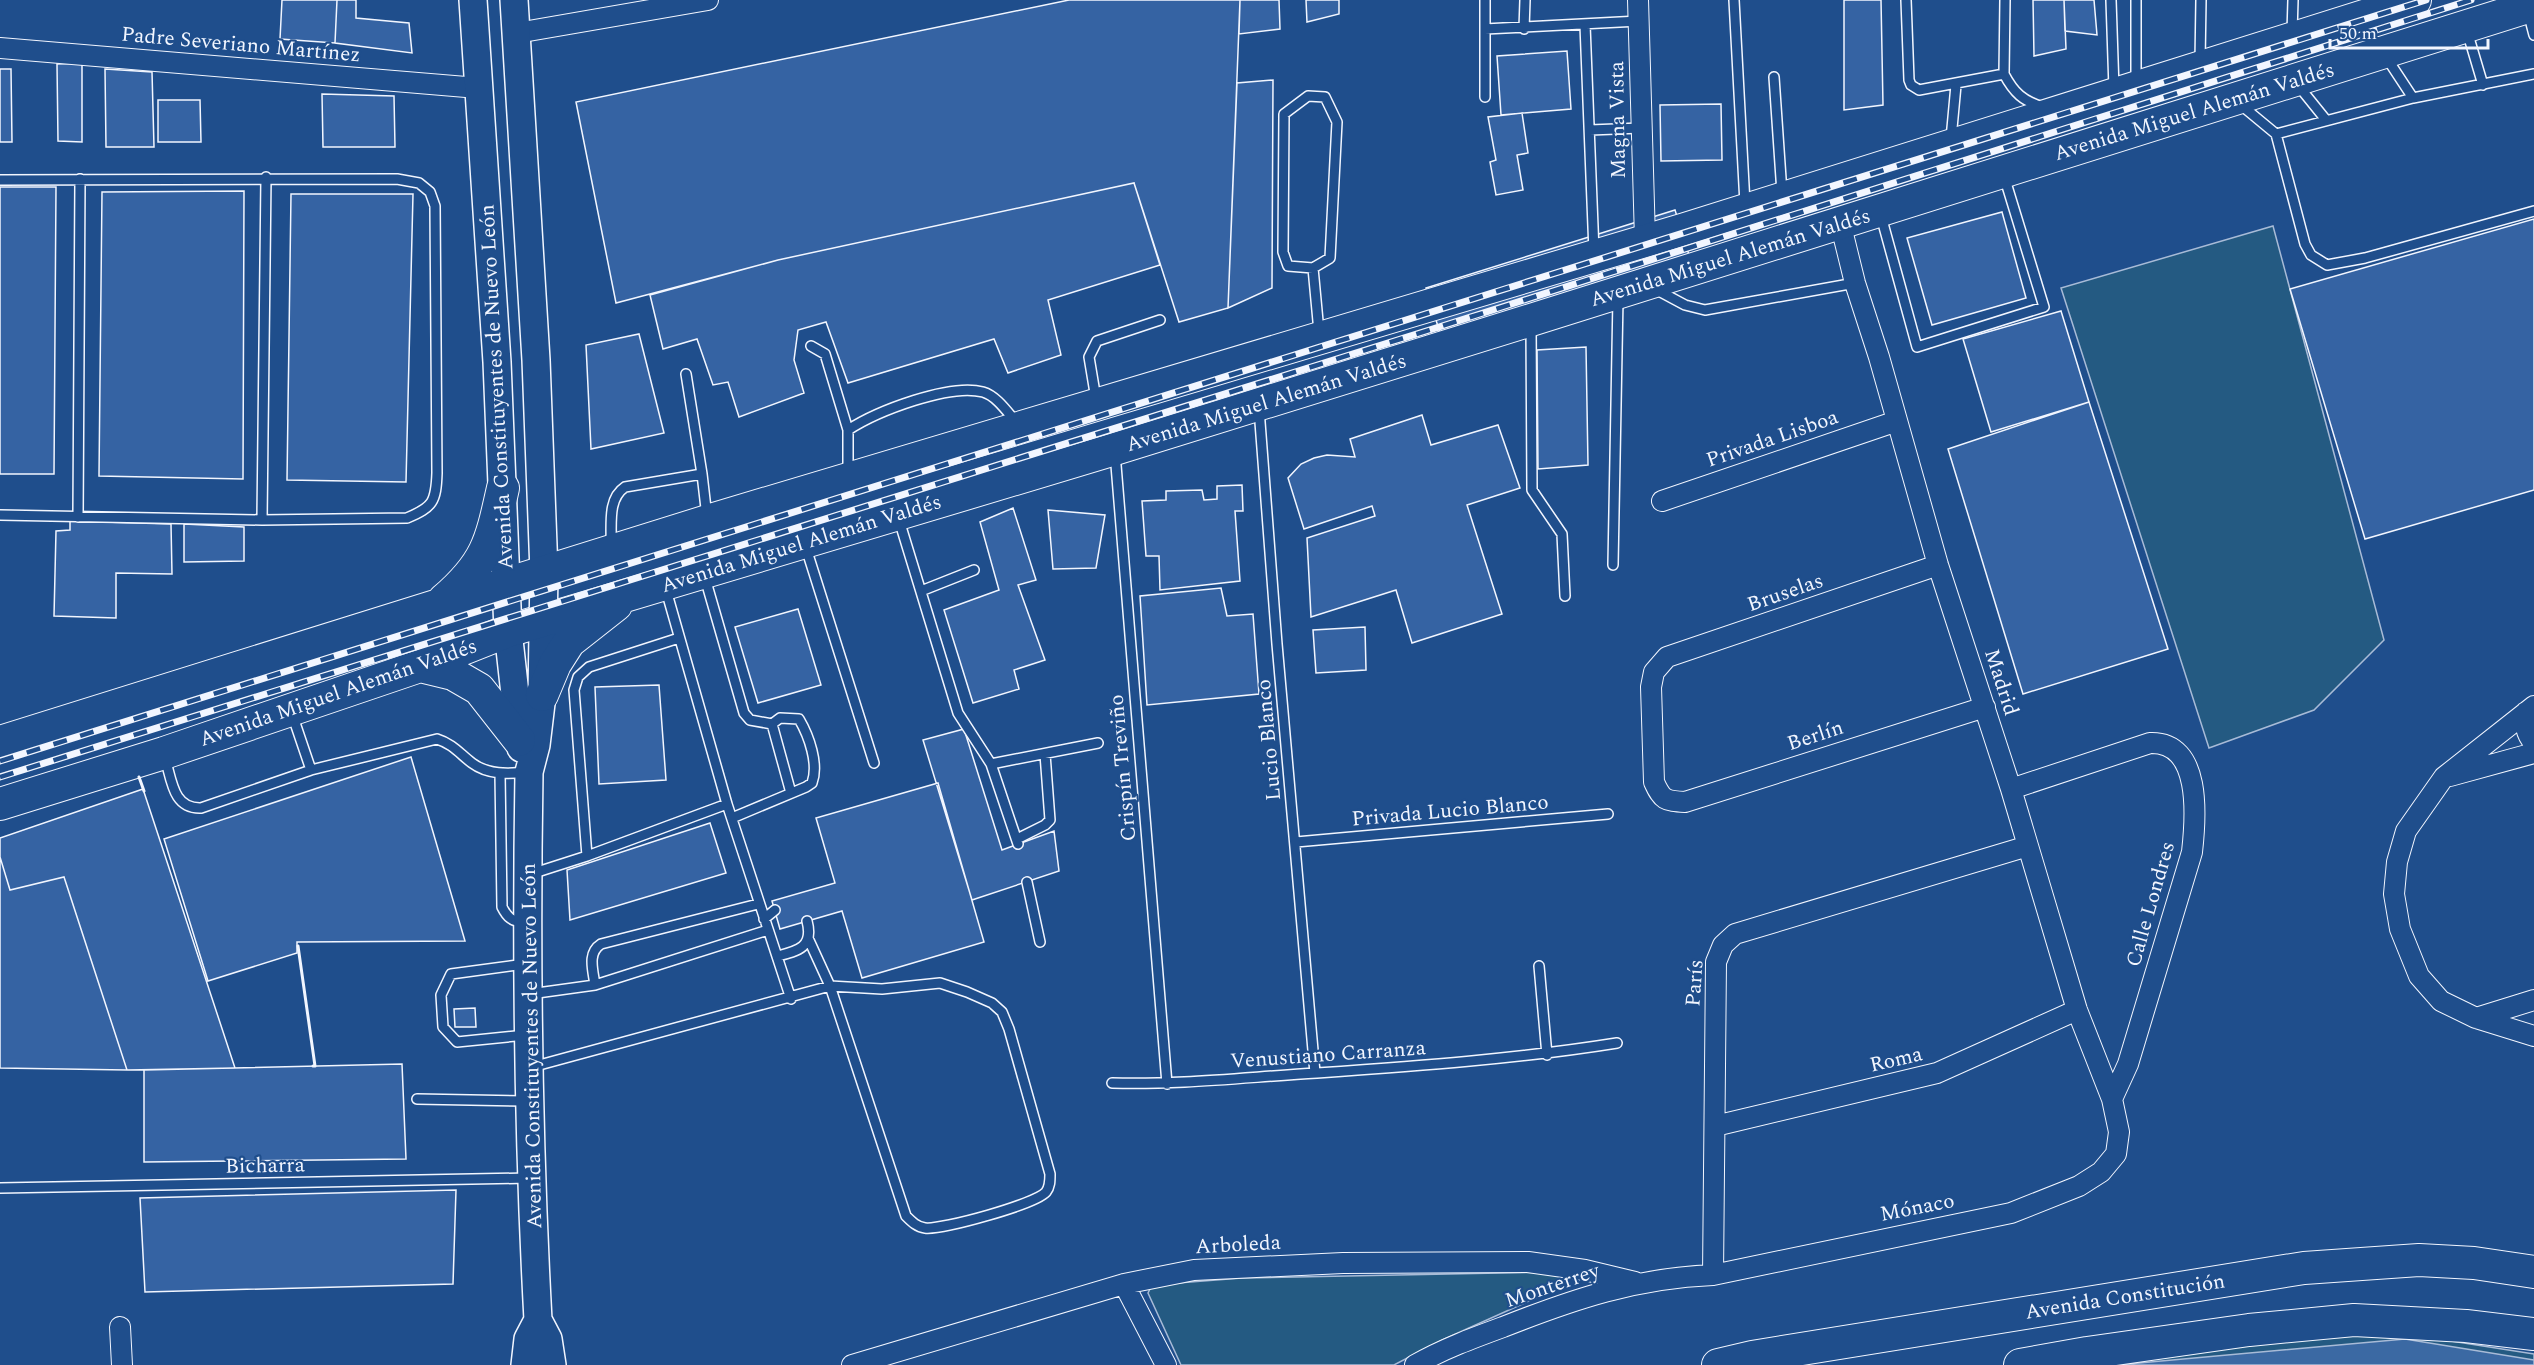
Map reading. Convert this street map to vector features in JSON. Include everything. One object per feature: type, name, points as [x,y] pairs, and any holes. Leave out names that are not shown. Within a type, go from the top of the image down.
[{"type":"highway","name":"Avenida Miguel Alemán Valdés","points":[[0,742],[707,521],[1644,239],[1685,229],[2415,0]]},
{"type":"highway","points":[[2383,52],[2395,24],[2438,0]]},
{"type":"highway","name":"Avenida Miguel Alemán Valdés","points":[[0,804],[164,753],[420,666],[508,631],[1115,449],[2465,26],[2532,15]]},
{"type":"highway","points":[[2126,91],[2161,92],[2236,73],[2272,73],[2294,80]]},
{"type":"highway","points":[[1685,229],[1737,228],[1795,213],[1814,212],[1840,222],[1857,193],[1872,185],[1928,167],[1941,160],[1950,146]]},
{"type":"highway","points":[[1531,320],[1534,309],[1542,298],[1558,290],[1628,266],[1637,260],[1643,252],[1644,239]]},
{"type":"highway","points":[[439,604],[460,587],[482,560],[492,535],[502,488]]},
{"type":"highway","points":[[542,695],[555,664],[569,642],[629,595]]},
{"type":"highway","points":[[420,666],[453,675],[479,689],[519,740]]},
{"type":"highway","name":"Avenida Constitución","points":[[1718,1365],[2304,1268],[2419,1260],[2475,1263],[2534,1272]]},
{"type":"highway","points":[[2020,1365],[2249,1330],[2354,1320],[2466,1326],[2534,1334]]},
{"type":"main road","name":"Avenida Constituyentes de Nuevo León","points":[[472,0],[497,362],[508,631],[519,740],[529,771]]},
{"type":"main road","name":"Avenida Constituyentes de Nuevo León","points":[[514,0],[536,360],[544,572],[542,695],[537,745],[529,771],[527,875],[530,1178],[538,1320],[548,1339],[552,1365]]},
{"type":"main road","name":"Avenida Constituyentes de Nuevo León","points":[[525,1365],[528,1339],[538,1320]]},
{"type":"street","points":[[517,33],[708,0]]},
{"type":"street","name":"Magna Vista","points":[[1638,0],[1644,239]]},
{"type":"street","name":"Padre Severiano Martínez","points":[[0,48],[478,88]]},
{"type":"street","name":"Madrid","points":[[1840,222],[1855,283],[1938,565],[2011,789],[2077,1010],[2112,1099],[2119,1132],[2116,1154]]},
{"type":"street","name":"Privada Lisboa","points":[[1662,501],[1897,421]]},
{"type":"street","name":"Bruselas","points":[[1661,796],[1654,782],[1651,687],[1654,672],[1667,657],[1938,565]]},
{"type":"street","name":"Berlín","points":[[1661,796],[1670,801],[1685,802],[1985,707]]},
{"type":"street","points":[[2530,709],[2525,725],[2528,736],[2534,743]]},
{"type":"street","points":[[2530,709],[2444,777],[2406,831],[2397,862],[2394,894],[2400,929],[2419,976],[2440,1001],[2476,1018],[2534,1036]]},
{"type":"street","name":"Calle Londres","points":[[2011,789],[2150,743],[2170,745],[2182,757],[2189,771],[2195,823],[2192,852],[2128,1064],[2112,1099]]},
{"type":"street","points":[[2444,777],[2534,753]]},
{"type":"street","name":"París","points":[[1713,1275],[1716,962],[1723,945],[1735,934],[2028,846]]},
{"type":"street","points":[[2476,1018],[2534,1000]]},
{"type":"street","name":"Roma","points":[[1715,1126],[1937,1073],[2077,1010]]},
{"type":"street","name":"Mónaco","points":[[1713,1275],[1838,1247],[2011,1213],[2079,1186],[2101,1172],[2116,1154]]},
{"type":"street","name":"Arboleda","points":[[852,1365],[1124,1284],[1194,1270],[1343,1263],[1528,1262],[1585,1270],[1638,1283]]},
{"type":"street","name":"Monterrey","points":[[1414,1365],[1458,1344],[1594,1293],[1677,1276],[1713,1275]]},
{"type":"street","points":[[1124,1284],[1166,1365]]},
{"type":"street","points":[[120,1327],[122,1365]]},
{"type":"lane","points":[[1485,0],[1485,97]]},
{"type":"lane","points":[[1524,29],[1525,0]]},
{"type":"lane","points":[[1734,0],[1746,210]]},
{"type":"lane","points":[[1906,0],[1911,85],[1919,90],[1956,85],[2004,74]]},
{"type":"lane","points":[[2006,0],[2004,74],[2016,93],[2025,101],[2060,111]]},
{"type":"lane","points":[[2111,0],[2126,91]]},
{"type":"lane","points":[[2126,91],[2136,0]]},
{"type":"lane","points":[[2200,67],[2201,0]]},
{"type":"lane","points":[[2292,39],[2293,0]]},
{"type":"lane","points":[[1485,29],[1524,29],[1639,21]]},
{"type":"lane","points":[[1585,25],[1594,254]]},
{"type":"lane","points":[[2465,26],[2483,85]]},
{"type":"lane","points":[[2383,52],[2413,98]]},
{"type":"lane","points":[[2276,134],[2413,98],[2534,74]]},
{"type":"lane","points":[[1774,77],[1782,199]]},
{"type":"lane","points":[[2294,80],[2326,120]]},
{"type":"lane","points":[[1950,146],[1956,85]]},
{"type":"lane","points":[[1308,96],[1325,97],[1337,122],[1330,258],[1313,268],[1288,266],[1283,252],[1284,114],[1308,96]]},
{"type":"lane","points":[[2232,98],[2276,134],[2305,244],[2311,255],[2327,265],[2365,258],[2534,211]]},
{"type":"lane","points":[[1590,130],[1641,128]]},
{"type":"lane","points":[[1880,210],[1917,347],[2044,307],[2002,171]]},
{"type":"lane","points":[[262,520],[266,177]]},
{"type":"lane","points":[[0,180],[266,177],[398,179],[419,183],[430,192],[435,206],[437,473],[436,493],[428,509],[407,518],[262,520],[0,515]]},
{"type":"lane","points":[[78,517],[80,178]]},
{"type":"lane","points":[[1313,268],[1320,337]]},
{"type":"lane","points":[[1613,565],[1632,287],[1706,310],[1855,283]]},
{"type":"lane","points":[[1096,405],[1089,357],[1097,341],[1160,320]]},
{"type":"lane","points":[[1531,320],[1532,490],[1559,526],[1562,534],[1565,596]]},
{"type":"lane","points":[[811,346],[825,354],[848,430],[848,480]]},
{"type":"lane","points":[[686,374],[707,521]]},
{"type":"lane","points":[[848,430],[879,413],[963,389],[986,393],[1001,404],[1021,428]]},
{"type":"lane","name":"Lucio Blanco","points":[[1259,404],[1277,644],[1315,1073]]},
{"type":"lane","name":"Crispín Treviño","points":[[1115,449],[1167,1084]]},
{"type":"lane","points":[[611,552],[613,501],[616,493],[625,488],[702,474]]},
{"type":"lane","points":[[897,514],[958,713],[991,764],[1018,841],[1050,820],[1045,754]]},
{"type":"lane","points":[[804,542],[874,763]]},
{"type":"lane","points":[[921,591],[974,570]]},
{"type":"lane","points":[[704,573],[744,713],[750,720],[772,724],[780,718],[799,719],[804,728],[815,767],[812,783],[732,818]]},
{"type":"lane","points":[[664,585],[727,804],[791,999]]},
{"type":"lane","points":[[587,856],[574,690],[578,677],[589,667],[679,638]]},
{"type":"lane","points":[[290,709],[311,770]]},
{"type":"lane","points":[[772,724],[791,793]]},
{"type":"lane","points":[[164,753],[177,796],[189,808],[201,808],[311,770],[437,739],[450,743],[474,765],[500,774],[529,771]]},
{"type":"lane","points":[[991,764],[1098,743]]},
{"type":"lane","points":[[500,774],[502,907],[506,916],[515,922],[528,922]]},
{"type":"lane","points":[[527,875],[587,856],[727,804]]},
{"type":"lane","name":"Privada Lucio Blanco","points":[[1296,842],[1608,814]]},
{"type":"lane","points":[[1027,882],[1040,942]]},
{"type":"lane","points":[[595,985],[592,955],[594,948],[601,944],[758,904]]},
{"type":"lane","points":[[764,919],[775,910]]},
{"type":"lane","points":[[530,1068],[791,999],[830,986],[882,989],[940,983],[992,1003],[1002,1012],[1009,1029],[1050,1174],[1050,1184],[1038,1198],[933,1228],[919,1227],[906,1216],[830,986],[808,938],[807,921]]},
{"type":"lane","points":[[528,995],[595,985],[768,930]]},
{"type":"lane","points":[[778,956],[798,951],[808,938]]},
{"type":"lane","points":[[528,963],[452,974],[441,995],[442,1027],[456,1042],[529,1035]]},
{"type":"lane","points":[[1539,966],[1547,1054]]},
{"type":"lane","name":"Venustiano Carranza","points":[[1112,1083],[1167,1084],[1315,1073],[1547,1054],[1617,1043]]},
{"type":"lane","points":[[417,1099],[529,1101]]},
{"type":"lane","name":"Bicharra","points":[[0,1188],[530,1178]]},
{"type":"shaded area","points":[[2273,226],[2384,640],[2314,710],[2209,748],[2061,288]]},
{"type":"shaded area","points":[[1553,1272],[1568,1278],[1567,1284],[1440,1341],[1394,1365],[1181,1365],[1148,1293],[1152,1285],[1242,1278]]},
{"type":"shaded area","points":[[2372,1334],[2432,1338],[2534,1354],[2534,1365],[2088,1365],[2255,1340]]},
{"type":"shaded area","points":[[2405,1339],[2534,1360],[2534,1365],[2117,1365]]},
{"type":"building","points":[[282,0],[337,0],[335,43],[280,39]]},
{"type":"building","points":[[337,0],[356,0],[356,18],[409,23],[412,53],[335,43]]},
{"type":"building","points":[[1069,0],[1240,0],[1228,308],[1179,322],[1134,183],[778,260],[616,303],[576,102]]},
{"type":"building","points":[[1240,0],[1279,0],[1280,29],[1239,34]]},
{"type":"building","points":[[1306,0],[1339,0],[1339,14],[1307,22]]},
{"type":"building","points":[[1844,0],[1881,0],[1883,105],[1844,110]]},
{"type":"building","points":[[2033,0],[2064,0],[2066,49],[2034,56]]},
{"type":"building","points":[[2064,0],[2094,0],[2097,35],[2065,31]]},
{"type":"building","points":[[1567,51],[1571,109],[1501,115],[1497,56]]},
{"type":"building","points":[[82,63],[82,142],[58,141],[57,64]]},
{"type":"building","points":[[0,69],[11,69],[12,142],[0,142]]},
{"type":"building","points":[[105,69],[152,72],[154,147],[106,147]]},
{"type":"building","points":[[1273,80],[1272,288],[1228,308],[1237,83]]},
{"type":"building","points":[[322,94],[394,96],[395,147],[323,147]]},
{"type":"building","points":[[158,100],[200,100],[201,142],[158,142]]},
{"type":"building","points":[[1721,104],[1722,160],[1661,161],[1660,105]]},
{"type":"building","points":[[1522,113],[1528,153],[1517,155],[1523,190],[1496,195],[1490,162],[1496,160],[1488,117]]},
{"type":"building","points":[[1134,183],[1160,265],[1048,300],[1061,355],[1008,373],[994,339],[848,383],[826,322],[798,330],[794,360],[804,393],[739,417],[728,382],[713,385],[697,339],[663,349],[650,295],[778,260]]},
{"type":"building","points":[[0,187],[56,187],[54,474],[0,474]]},
{"type":"building","points":[[244,191],[243,479],[99,476],[102,192]]},
{"type":"building","points":[[291,194],[413,194],[406,482],[287,480]]},
{"type":"building","points":[[1675,210],[1694,271],[1445,349],[1426,288]]},
{"type":"building","points":[[2002,212],[2026,298],[1932,325],[1907,238]]},
{"type":"building","points":[[2534,219],[2534,490],[2365,539],[2290,289]]},
{"type":"building","points":[[2061,311],[2089,402],[1991,432],[1963,339]]},
{"type":"building","points":[[639,334],[664,433],[591,449],[586,345]]},
{"type":"building","points":[[1586,347],[1588,465],[1538,469],[1537,350]]},
{"type":"building","points":[[2089,402],[2168,649],[2023,694],[1948,449]]},
{"type":"building","points":[[1422,415],[1431,445],[1498,425],[1520,488],[1467,505],[1502,614],[1412,643],[1396,590],[1311,617],[1307,538],[1375,516],[1372,506],[1304,529],[1288,478],[1301,464],[1314,458],[1327,455],[1355,457],[1350,439]]},
{"type":"building","points":[[1242,485],[1243,511],[1235,511],[1240,581],[1160,590],[1159,556],[1146,556],[1142,501],[1166,500],[1166,491],[1202,490],[1204,500],[1217,499],[1217,486]]},
{"type":"building","points":[[1013,508],[1036,580],[1018,585],[1045,660],[1014,670],[1019,689],[973,703],[944,610],[999,590],[980,522]]},
{"type":"building","points":[[1048,510],[1105,515],[1096,568],[1053,569]]},
{"type":"building","points":[[70,521],[171,524],[172,574],[116,573],[116,618],[54,616],[56,531],[70,530]]},
{"type":"building","points":[[184,524],[244,527],[244,561],[184,562]]},
{"type":"building","points":[[1221,588],[1227,616],[1253,614],[1259,694],[1147,705],[1140,596]]},
{"type":"building","points":[[798,609],[821,685],[758,703],[735,627]]},
{"type":"building","points":[[1365,627],[1366,670],[1316,673],[1313,630]]},
{"type":"building","points":[[659,685],[666,780],[599,784],[595,687]]},
{"type":"building","points":[[964,729],[1002,850],[1054,831],[1059,871],[972,900],[923,740]]},
{"type":"building","points":[[411,757],[465,941],[297,942],[297,953],[208,981],[164,839]]},
{"type":"building","points":[[938,783],[984,942],[862,978],[842,911],[780,929],[772,901],[835,883],[816,818]]},
{"type":"building","points":[[143,789],[235,1068],[127,1070],[64,877],[10,890],[0,857],[0,838]]},
{"type":"building","points":[[710,823],[726,873],[570,920],[567,870]]},
{"type":"building","points":[[0,857],[10,890],[64,877],[127,1070],[0,1068]]},
{"type":"building","points":[[475,1008],[476,1027],[455,1027],[454,1009]]},
{"type":"building","points":[[402,1064],[406,1159],[144,1162],[144,1070]]},
{"type":"building","points":[[456,1190],[453,1284],[145,1292],[140,1198]]},
{"type":"railway","points":[[0,761],[2426,0]]},
{"type":"railway","points":[[0,777],[1439,327],[2471,0]]},
{"type":"wall","points":[[139,777],[144,791]]},
{"type":"wall","points":[[298,946],[315,1066],[313,1066]]}]
